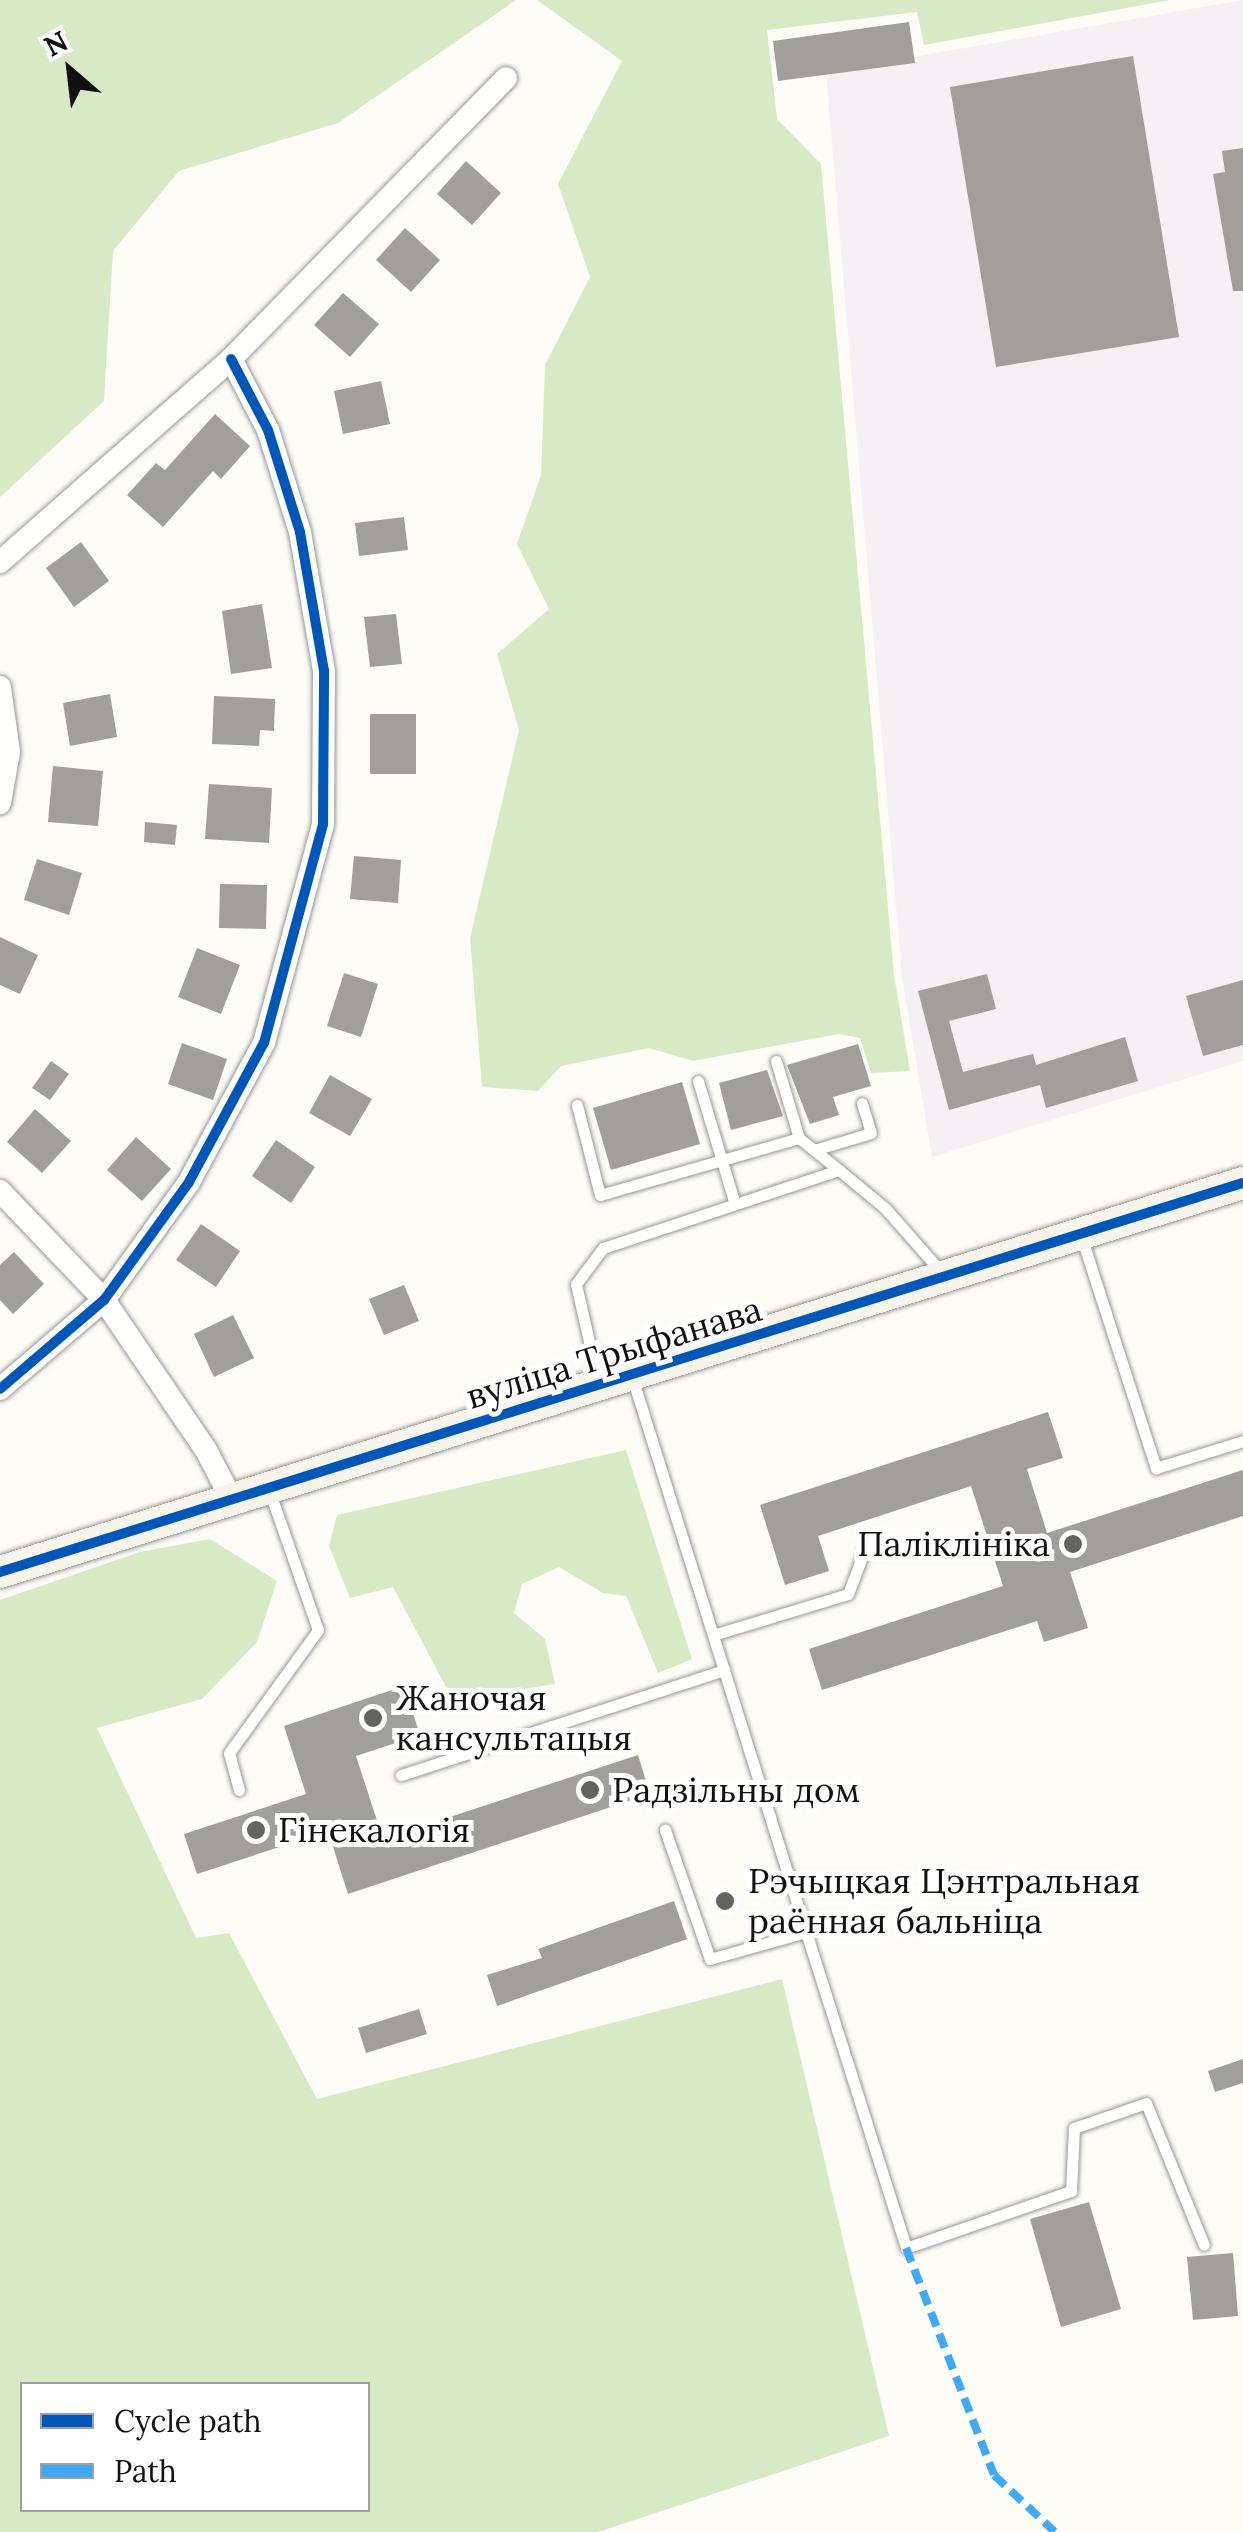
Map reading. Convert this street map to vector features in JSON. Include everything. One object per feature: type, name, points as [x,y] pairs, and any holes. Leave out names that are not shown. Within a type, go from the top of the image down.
[{"type":"street","points":[[0,562],[231,359],[506,78]]},
{"type":"street","points":[[0,1389],[104,1300],[189,1182],[264,1043],[323,824],[324,671],[300,532],[268,430],[231,359]]},
{"type":"street","points":[[0,686],[9,752],[0,803]]},
{"type":"street","name":"вуліца Трыфанава","points":[[0,1572],[1243,1183]]},
{"type":"street","points":[[0,1190],[104,1300],[206,1450],[232,1500]]},
{"type":"lane","points":[[776,1062],[799,1138],[885,1208],[946,1277]]},
{"type":"lane","points":[[698,1081],[735,1204]]},
{"type":"lane","points":[[814,1150],[871,1132],[862,1103]]},
{"type":"lane","points":[[577,1105],[600,1195],[799,1138]]},
{"type":"lane","points":[[600,1387],[578,1318],[576,1284],[603,1248],[839,1170]]},
{"type":"lane","points":[[1080,1233],[1156,1468],[1243,1441]]},
{"type":"lane","points":[[632,1377],[906,2248],[1071,2190],[1074,2128],[1146,2103],[1204,2245]]},
{"type":"lane","points":[[239,1790],[229,1753],[318,1630],[269,1489]]},
{"type":"lane","points":[[713,1635],[848,1594],[869,1538]]},
{"type":"lane","points":[[400,1774],[724,1670]]},
{"type":"lane","points":[[665,1830],[710,1959],[806,1932]]},
{"type":"shaded area","points":[[1243,0],[1243,1061],[932,1157],[902,977],[826,72]]},
{"type":"green space","points":[[0,0],[516,0],[338,123],[179,171],[113,251],[104,401],[0,497]]},
{"type":"green space","points":[[537,0],[1170,0],[924,45],[917,12],[767,30],[777,119],[821,164],[894,975],[910,1071],[871,1073],[860,1038],[839,1034],[693,1061],[649,1048],[561,1066],[538,1091],[482,1087],[470,938],[519,730],[497,654],[549,609],[517,544],[541,475],[545,365],[590,277],[558,184],[622,61]]},
{"type":"green space","points":[[626,1450],[692,1659],[658,1673],[626,1596],[603,1593],[559,1567],[522,1584],[514,1613],[545,1639],[555,1684],[453,1700],[393,1587],[350,1598],[329,1546],[337,1515]]},
{"type":"green space","points":[[210,1539],[277,1581],[257,1642],[202,1699],[97,1728],[196,1938],[229,1933],[317,2099],[782,1979],[889,2436],[598,2532],[0,2532],[0,1600],[140,1552]]},
{"type":"building","points":[[909,22],[915,63],[778,81],[773,41]]},
{"type":"building","points":[[1133,56],[1179,337],[996,367],[950,87]]},
{"type":"building","points":[[1243,148],[1243,291],[1233,291],[1213,174],[1225,172],[1222,151]]},
{"type":"building","points":[[466,161],[501,193],[472,225],[437,194]]},
{"type":"building","points":[[405,228],[440,260],[411,292],[376,260]]},
{"type":"building","points":[[343,293],[379,324],[350,357],[314,325]]},
{"type":"building","points":[[381,381],[390,424],[343,434],[334,391]]},
{"type":"building","points":[[215,414],[250,446],[221,479],[213,471],[163,527],[127,495],[156,463],[165,470]]},
{"type":"building","points":[[404,517],[408,550],[359,556],[355,523]]},
{"type":"building","points":[[81,542],[109,581],[74,607],[46,568]]},
{"type":"building","points":[[262,604],[272,668],[231,674],[222,611]]},
{"type":"building","points":[[396,614],[402,664],[370,667],[364,617]]},
{"type":"building","points":[[110,694],[117,737],[70,746],[63,703]]},
{"type":"building","points":[[214,696],[275,699],[274,731],[260,730],[259,746],[212,744]]},
{"type":"building","points":[[370,714],[416,714],[416,774],[370,774]]},
{"type":"building","points":[[53,766],[103,771],[98,826],[48,822]]},
{"type":"building","points":[[209,784],[272,788],[269,843],[205,839]]},
{"type":"building","points":[[145,822],[177,825],[175,845],[144,842]]},
{"type":"building","points":[[354,856],[401,860],[398,903],[350,899]]},
{"type":"building","points":[[37,859],[82,873],[69,915],[24,900]]},
{"type":"building","points":[[220,884],[267,885],[266,929],[219,928]]},
{"type":"building","points":[[0,937],[38,955],[20,994],[0,985]]},
{"type":"building","points":[[197,948],[240,965],[221,1014],[178,997]]},
{"type":"building","points":[[344,973],[378,984],[361,1037],[327,1026]]},
{"type":"building","points":[[987,974],[996,1009],[949,1021],[963,1072],[1033,1054],[1036,1065],[1125,1037],[1138,1081],[1046,1108],[1040,1085],[949,1110],[918,991]]},
{"type":"building","points":[[1243,980],[1243,1045],[1203,1056],[1186,996]]},
{"type":"building","points":[[182,1043],[227,1059],[213,1100],[168,1084]]},
{"type":"building","points":[[858,1044],[871,1086],[833,1097],[839,1115],[810,1124],[787,1065]]},
{"type":"building","points":[[51,1061],[69,1074],[50,1100],[32,1088]]},
{"type":"building","points":[[767,1070],[783,1116],[731,1130],[719,1083]]},
{"type":"building","points":[[330,1075],[372,1099],[350,1136],[309,1113]]},
{"type":"building","points":[[682,1082],[700,1144],[611,1170],[593,1108]]},
{"type":"building","points":[[35,1109],[71,1141],[42,1173],[7,1142]]},
{"type":"building","points":[[136,1137],[171,1169],[142,1201],[107,1170]]},
{"type":"building","points":[[276,1140],[315,1167],[291,1203],[252,1176]]},
{"type":"building","points":[[201,1224],[240,1251],[216,1287],[176,1260]]},
{"type":"building","points":[[14,1252],[44,1284],[13,1314],[0,1300],[0,1265]]},
{"type":"building","points":[[404,1285],[419,1321],[384,1335],[369,1299]]},
{"type":"building","points":[[233,1315],[254,1358],[214,1377],[194,1334]]},
{"type":"building","name":"Паліклініка","points":[[1048,1412],[1063,1458],[1027,1469],[1047,1533],[1243,1470],[1243,1516],[1070,1572],[1088,1628],[1044,1642],[1037,1621],[822,1690],[809,1649],[1003,1586],[971,1486],[818,1536],[829,1571],[785,1585],[760,1505]]},
{"type":"building","name":"Радзільны дом","points":[[404,1686],[420,1735],[356,1756],[383,1839],[638,1755],[650,1794],[348,1894],[328,1831],[197,1874],[184,1834],[306,1794],[284,1726]]},
{"type":"building","points":[[674,1901],[687,1939],[497,2006],[487,1975],[542,1958],[538,1949]]},
{"type":"building","points":[[419,2009],[427,2034],[366,2053],[358,2028]]},
{"type":"building","points":[[1243,2059],[1243,2083],[1215,2092],[1208,2071]]},
{"type":"building","points":[[1089,2202],[1121,2309],[1061,2327],[1030,2219]]},
{"type":"building","points":[[1233,2253],[1238,2316],[1193,2320],[1187,2257]]},
{"type":"marked path","points":[[906,2248],[994,2475],[1055,2532]]},
{"type":"cycle path","points":[[0,1389],[104,1300],[189,1182],[264,1043],[323,824],[324,671],[300,532],[268,430],[231,359]]},
{"type":"cycle path","points":[[0,1572],[1243,1183]]},
{"type":"place","name":"Паліклініка","points":[[1073,1544]]},
{"type":"place","name":"Жаночая кансультацыя","points":[[373,1718]]},
{"type":"place","name":"Радзільны дом","points":[[590,1790]]},
{"type":"place","name":"Гінекалогія","points":[[256,1830]]},
{"type":"place","name":"Рэчыцкая Цэнтральная раённая бальніца","points":[[725,1901]]}]
